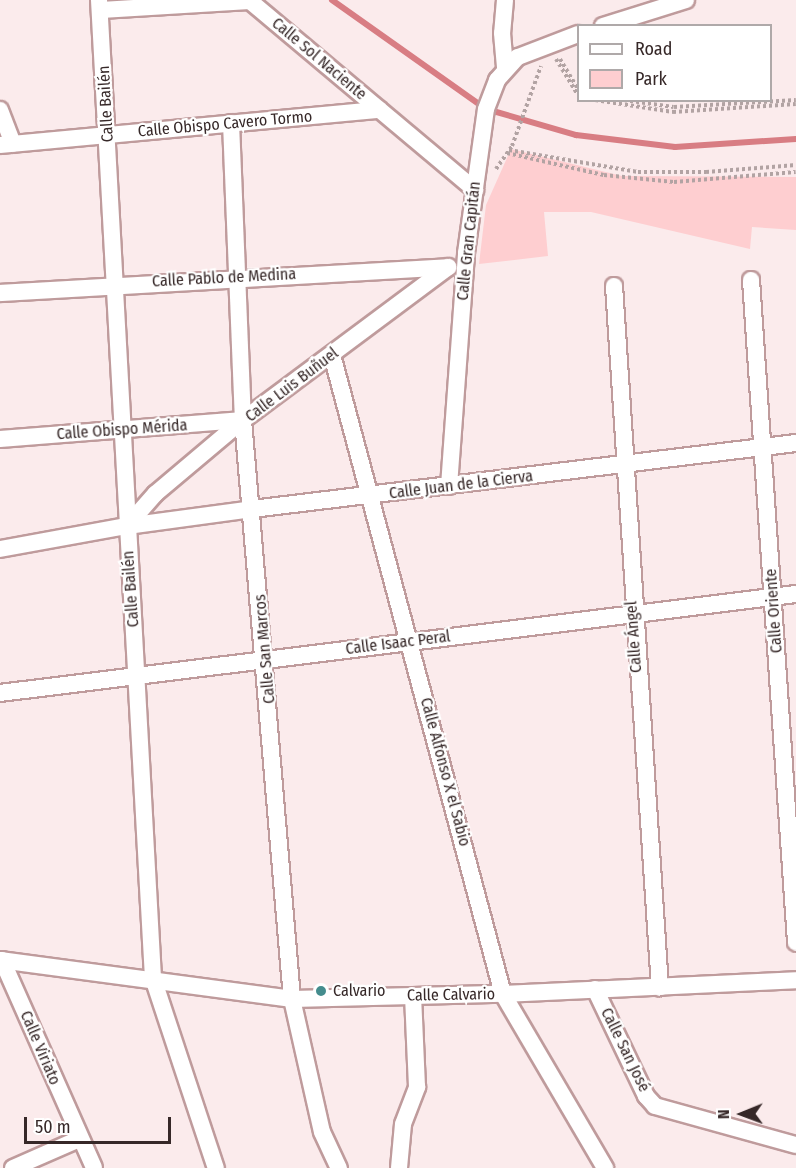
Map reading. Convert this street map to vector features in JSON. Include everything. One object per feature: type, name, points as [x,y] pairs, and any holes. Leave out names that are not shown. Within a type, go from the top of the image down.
[{"type":"street","name":"Calle Gran Capitán","points":[[449,486],[466,253],[486,109],[505,69],[505,0]]},
{"type":"street","points":[[609,24],[686,0]]},
{"type":"street","name":"Calle Sol Naciente","points":[[100,5],[250,1],[475,190]]},
{"type":"street","name":"Calle Bailén","points":[[100,5],[153,978],[216,1168]]},
{"type":"street","points":[[505,69],[518,57],[577,35]]},
{"type":"street","points":[[0,110],[7,145]]},
{"type":"street","name":"Calle Obispo Cavero Tormo","points":[[7,145],[379,110]]},
{"type":"street","name":"Calle San Marcos","points":[[231,123],[243,420],[266,660],[292,999],[322,1132],[339,1168]]},
{"type":"street","name":"Calle Luis Buñuel","points":[[127,526],[155,494],[243,420],[466,253]]},
{"type":"street","name":"Calle Pablo de Medina","points":[[0,293],[237,277],[448,267]]},
{"type":"street","name":"Calle Oriente","points":[[752,280],[796,942]]},
{"type":"street","name":"Calle Ángel","points":[[614,286],[633,613],[660,987]]},
{"type":"street","name":"Calle Alfonso X el Sabio","points":[[332,355],[372,496],[503,994],[604,1168]]},
{"type":"street","name":"Calle Obispo Mérida","points":[[0,439],[124,432],[243,420]]},
{"type":"street","name":"Calle Juan de la Cierva","points":[[0,549],[127,526],[252,509],[796,443]]},
{"type":"street","name":"Calle Isaac Peral","points":[[0,693],[796,594]]},
{"type":"street","name":"Calle Calvario","points":[[1,960],[153,978],[292,999],[503,994],[796,980]]},
{"type":"street","name":"Calle Viriato","points":[[1,960],[94,1168]]},
{"type":"street","name":"Calle San José","points":[[595,990],[646,1096],[655,1106],[796,1145]]},
{"type":"street","points":[[399,1168],[403,1124],[417,1087],[413,996]]},
{"type":"street","points":[[13,1168],[79,1138]]},
{"type":"path","points":[[550,45],[577,86]]},
{"type":"path","points":[[550,45],[577,92]]},
{"type":"path","points":[[509,149],[534,83]]},
{"type":"path","points":[[608,102],[673,112],[796,102]]},
{"type":"path","points":[[638,102],[674,107],[796,102]]},
{"type":"path","points":[[509,149],[638,172],[706,172],[796,165]]},
{"type":"path","points":[[509,149],[604,175],[674,182],[796,172]]},
{"type":"green space","points":[[511,149],[622,176],[796,177],[796,230],[752,227],[750,249],[591,212],[544,212],[548,256],[479,264],[486,205]]},
{"type":"waterway","points":[[332,0],[486,109],[576,135],[675,147],[796,139]]},
{"type":"place","name":"Calvario","points":[[321,991]]}]
